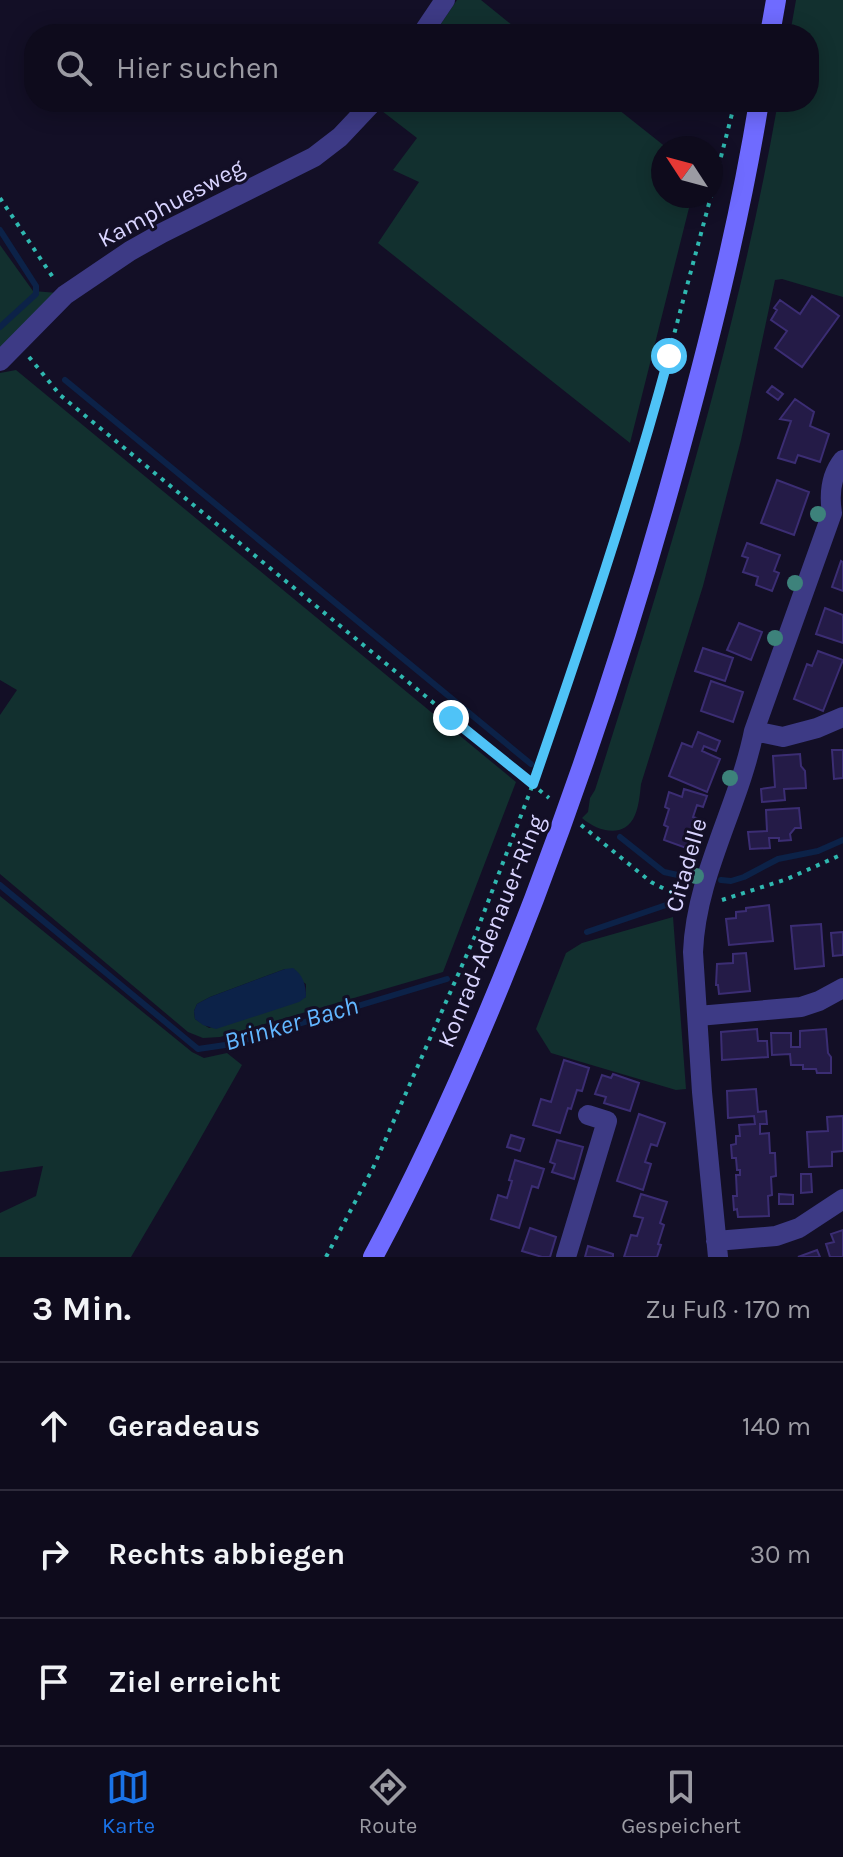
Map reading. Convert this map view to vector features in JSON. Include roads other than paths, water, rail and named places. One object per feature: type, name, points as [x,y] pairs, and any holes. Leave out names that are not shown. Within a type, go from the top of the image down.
[{"type":"main road","points":[[772,24],[776,0]]},
{"type":"main road","name":"Konrad-Adenauer-Ring","points":[[373,1257],[488,1013],[546,868],[598,722],[635,610],[689,416],[735,225],[757,112]]},
{"type":"street","points":[[429,24],[445,0]]},
{"type":"street","name":"Kamphuesweg","points":[[0,361],[65,295],[162,233],[314,157],[340,137],[364,112]]},
{"type":"street","name":"Citadelle","points":[[843,460],[837,467],[831,487],[830,496],[837,510],[754,731],[699,903],[693,952],[717,1249],[799,1228],[843,1199]]},
{"type":"street","points":[[754,731],[783,737],[843,717]]},
{"type":"street","points":[[698,1016],[801,1007],[843,988]]},
{"type":"street","points":[[566,1257],[607,1121],[588,1115]]},
{"type":"water","points":[[293,968],[302,977],[305,988],[306,997],[299,1002],[216,1029],[195,1019],[197,1004],[210,997]]},
{"type":"waterway","points":[[0,230],[36,286],[36,294],[0,327]]},
{"type":"waterway","points":[[65,380],[531,764]]},
{"type":"waterway","points":[[620,837],[664,872],[687,877]]},
{"type":"waterway","name":"Brinker Bach","points":[[721,880],[744,877],[778,859],[818,851],[843,840]]},
{"type":"waterway","name":"Brinker Bach","points":[[0,885],[198,1049],[232,1044],[447,979]]},
{"type":"waterway","name":"Brinker Bach","points":[[587,932],[669,904]]}]
